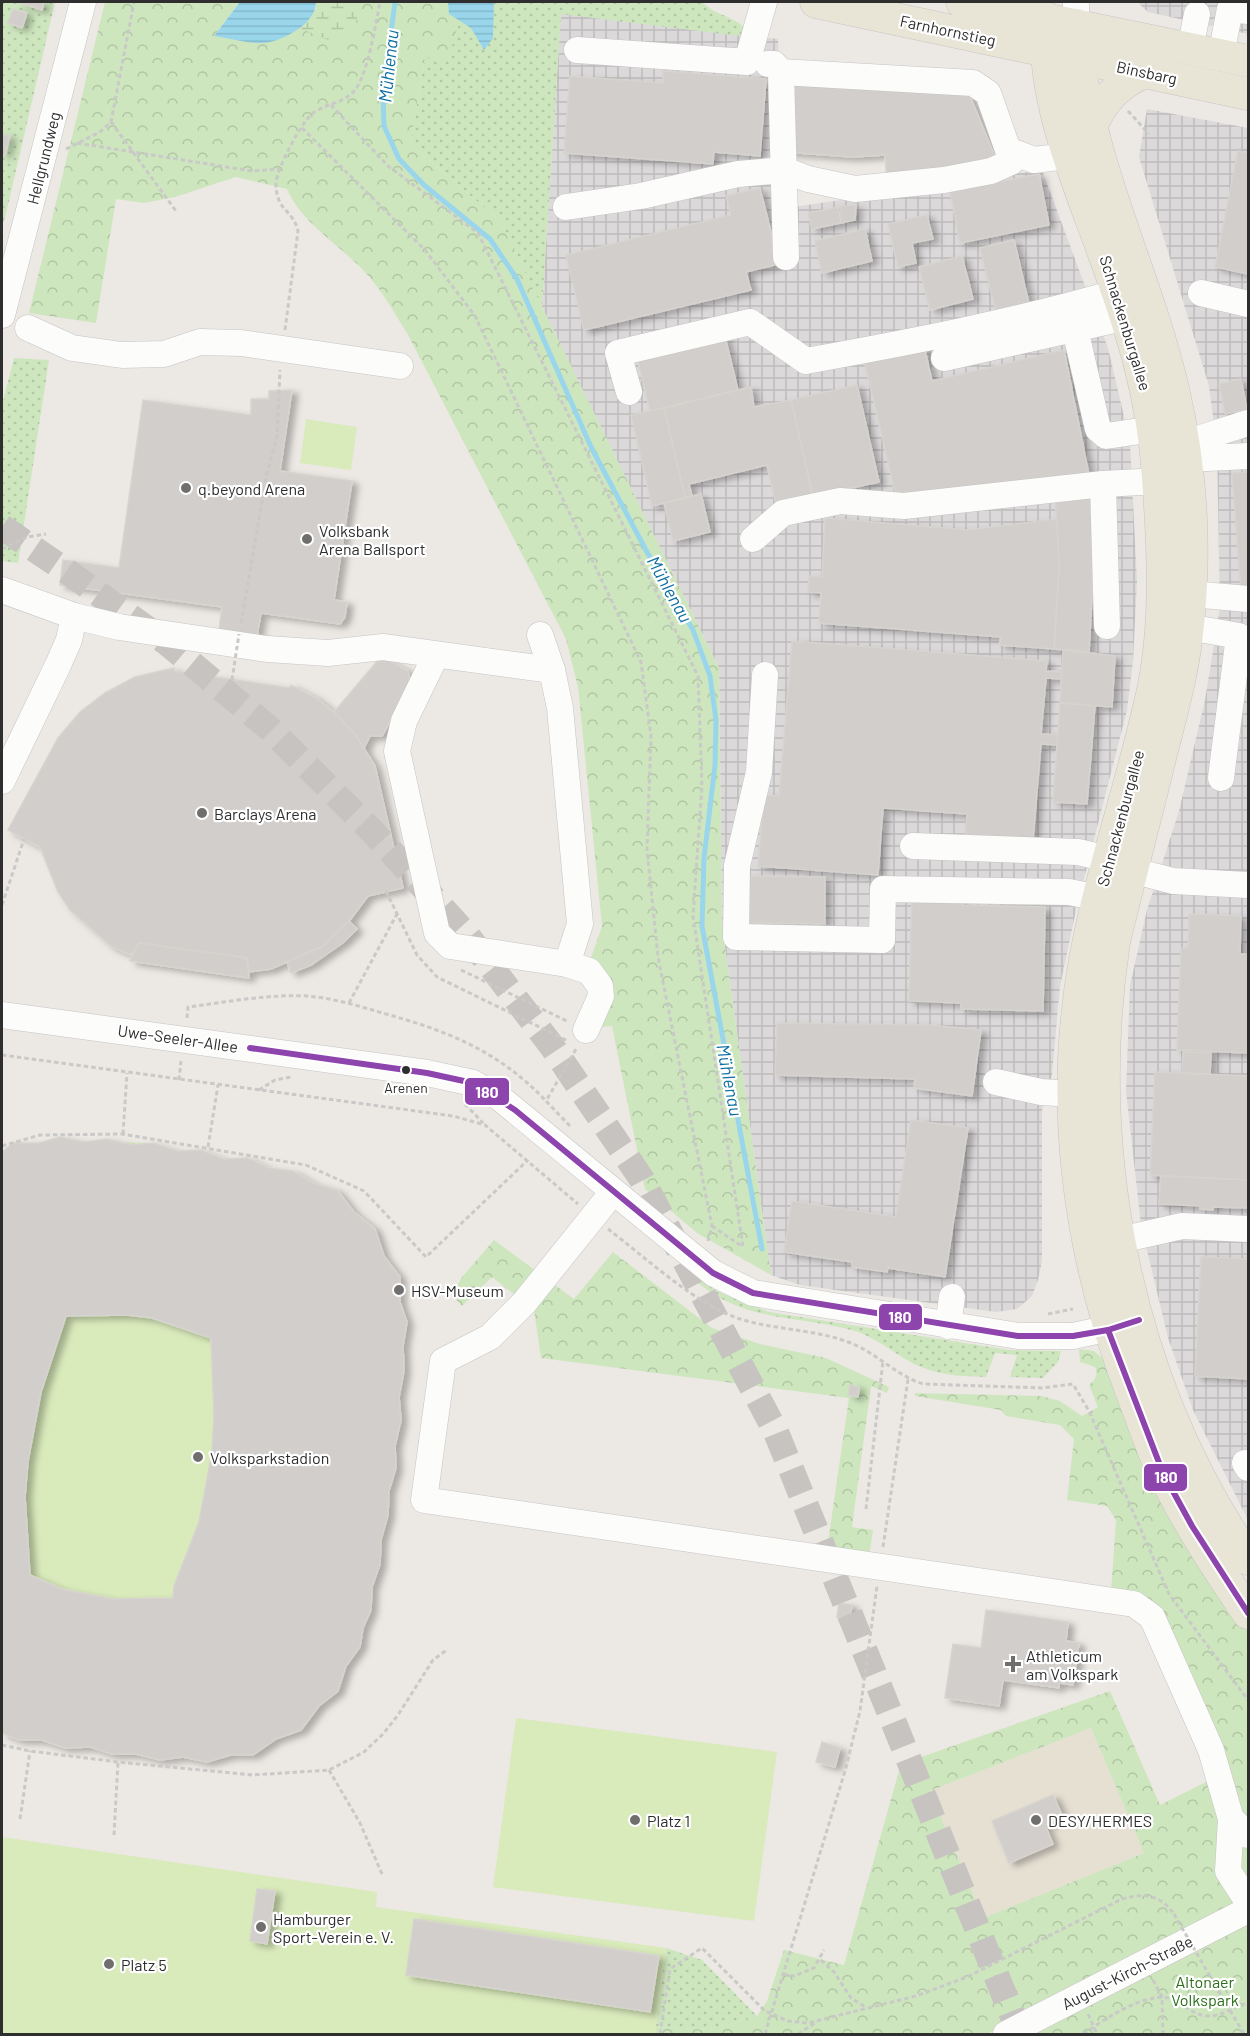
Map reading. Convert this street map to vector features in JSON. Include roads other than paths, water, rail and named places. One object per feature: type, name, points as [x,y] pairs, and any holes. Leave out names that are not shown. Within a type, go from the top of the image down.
[{"type":"main road","name":"Farnhornstieg","points":[[816,2],[1045,51]]},
{"type":"main road","name":"Farnhornstieg","points":[[962,2],[1046,10]]},
{"type":"main road","name":"Schnackenburgallee","points":[[1046,10],[1045,51],[1056,118],[1067,156],[1123,305],[1143,367],[1154,429],[1159,480],[1161,596],[1159,650],[1120,864],[1114,942],[1108,976],[1102,1069],[1107,1154],[1120,1240],[1140,1320],[1166,1408],[1207,1496],[1248,1559]]},
{"type":"main road","name":"Binsbarg","points":[[1046,10],[1076,13],[1190,49],[1235,58]]},
{"type":"main road","name":"Schnackenburgallee","points":[[1076,13],[1077,58],[1090,129],[1105,183],[1166,365],[1187,460],[1191,594],[1177,690],[1120,864],[1099,897],[1085,958],[1075,1029],[1073,1094],[1077,1183],[1090,1260],[1108,1330],[1163,1473],[1192,1526],[1248,1613]]},
{"type":"main road","name":"Binsbarg","points":[[1045,51],[1248,94]]},
{"type":"main road","points":[[1090,129],[1110,93],[1144,72]]},
{"type":"street","name":"Hellgrundweg","points":[[2,315],[83,2]]},
{"type":"street","points":[[747,62],[764,2]]},
{"type":"street","points":[[1235,58],[1230,9],[1248,11]]},
{"type":"street","points":[[1190,49],[1197,14]]},
{"type":"street","points":[[576,50],[774,64],[781,72],[786,257]]},
{"type":"street","points":[[781,72],[973,83],[988,93],[1008,150],[1034,160],[1067,156]]},
{"type":"street","points":[[566,207],[641,196],[738,174],[784,170],[833,185],[855,189],[944,180],[990,171],[1011,162],[1018,154]]},
{"type":"street","points":[[1202,293],[1248,304]]},
{"type":"street","points":[[944,358],[1075,329],[1123,305]]},
{"type":"street","points":[[629,392],[618,353],[750,322],[806,361],[939,336],[1064,308],[1123,305]]},
{"type":"street","points":[[2,322],[127,343],[182,348],[200,342],[241,343],[400,366]]},
{"type":"street","points":[[1075,329],[1098,429],[1106,436],[1154,429]]},
{"type":"street","points":[[753,539],[783,513],[840,501],[904,506],[1102,484],[1159,480],[1248,423]]},
{"type":"street","points":[[1187,460],[1248,456]]},
{"type":"street","points":[[1102,484],[1107,626]]},
{"type":"street","points":[[2,590],[74,616],[119,627],[238,639],[328,653],[383,647],[552,670]]},
{"type":"street","points":[[1191,594],[1248,599]]},
{"type":"street","points":[[2,781],[20,748],[65,648],[74,616]]},
{"type":"street","points":[[1188,627],[1244,637],[1221,778]]},
{"type":"street","points":[[540,635],[552,670],[560,708],[580,924],[567,964]]},
{"type":"street","points":[[436,655],[404,721],[397,751],[436,933],[450,946],[567,964],[589,971],[600,987],[598,1007],[586,1030]]},
{"type":"street","points":[[765,675],[759,772],[737,866],[736,937],[882,940],[883,889],[1069,892],[1099,897]]},
{"type":"street","points":[[913,846],[1078,852],[1173,881],[1248,885]]},
{"type":"street","name":"Uwe-Seeler-Allee","points":[[2,1015],[427,1073],[473,1083],[500,1098],[713,1273],[742,1289],[782,1300],[1029,1336],[1073,1336],[1108,1330],[1140,1320]]},
{"type":"street","points":[[996,1082],[1041,1092],[1073,1094]]},
{"type":"street","points":[[613,1192],[524,1303],[490,1337],[443,1361],[424,1500],[1134,1604],[1152,1617],[1212,1750],[1240,1827],[1228,1871],[1248,1902]]},
{"type":"street","points":[[1120,1240],[1182,1226],[1248,1229]]},
{"type":"street","points":[[948,1326],[952,1297]]},
{"type":"street","name":"August-Kirch-Straße","points":[[1006,2034],[1248,1911]]},
{"type":"water","points":[[240,2],[316,2],[315,10],[305,23],[290,34],[273,41],[252,43],[214,36]]},
{"type":"water","points":[[448,2],[494,2],[493,38],[484,50],[471,28],[449,14]]},
{"type":"waterway","name":"Mühlenau","points":[[395,2],[383,94],[384,126],[399,159],[424,185],[490,239],[517,279],[591,447],[647,552],[693,630],[710,676],[716,720],[715,765],[704,858],[702,926],[762,1249]]},
{"type":"tunnel","points":[[2,527],[167,643],[270,729],[372,831],[466,934],[551,1045],[641,1178],[776,1432],[1020,2034]]},
{"type":"place","name":"q.beyond Arena","points":[[186,488]]},
{"type":"place","name":"Volksbank Arena Ballsport","points":[[307,539]]},
{"type":"place","name":"Barclays Arena","points":[[202,813]]},
{"type":"place","name":"Arenen","points":[[406,1070]]},
{"type":"place","name":"HSV-Museum","points":[[399,1290]]},
{"type":"place","name":"Volksparkstadion","points":[[198,1457]]},
{"type":"place","name":"Athleticum am Volkspark","points":[[1013,1664]]},
{"type":"place","name":"Platz 1","points":[[635,1820]]},
{"type":"place","name":"DESY/HERMES","points":[[1036,1820]]},
{"type":"place","name":"Hamburger Sport-Verein e. V.","points":[[261,1927]]},
{"type":"place","name":"Platz 5","points":[[109,1964]]},
{"type":"park label","name":"Altonaer Volkspark","points":[[1205,1990]]}]
